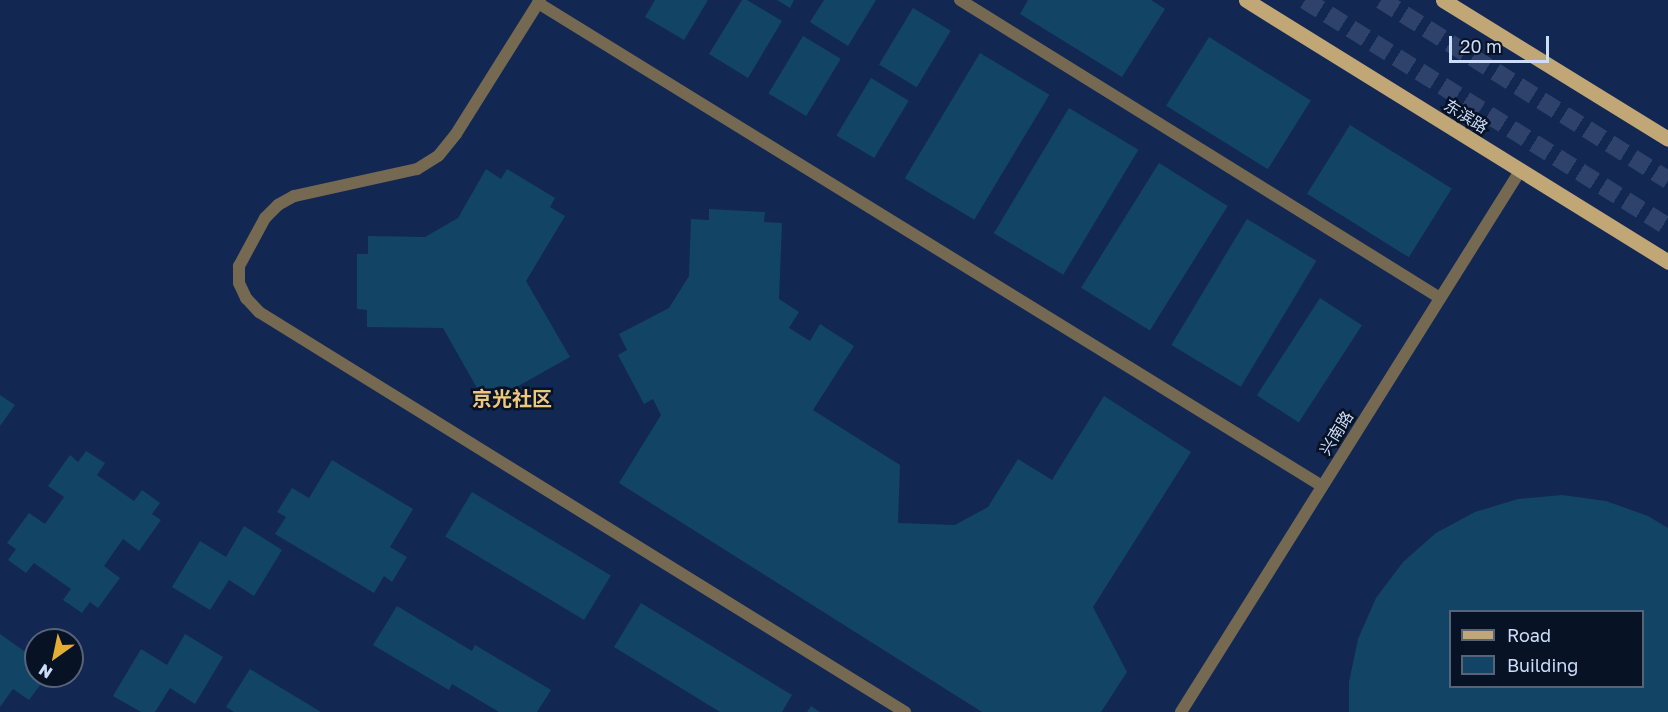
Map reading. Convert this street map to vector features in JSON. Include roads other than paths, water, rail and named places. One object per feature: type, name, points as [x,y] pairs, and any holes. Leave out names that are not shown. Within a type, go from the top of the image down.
[{"type":"main road","name":"东滨路","points":[[1246,0],[1668,262]]},
{"type":"main road","points":[[1443,0],[1668,139]]},
{"type":"street","points":[[960,0],[1440,298]]},
{"type":"street","points":[[905,712],[259,312],[246,298],[239,283],[239,266],[265,218],[278,205],[294,196],[417,169],[438,156],[456,134],[539,2],[1322,486]]},
{"type":"street","name":"兴南路","points":[[1181,712],[1520,171]]},
{"type":"tunnel","points":[[1305,0],[1668,227]]},
{"type":"tunnel","points":[[1381,0],[1668,180]]},
{"type":"district","name":"京光社区","points":[[512,398]]}]
